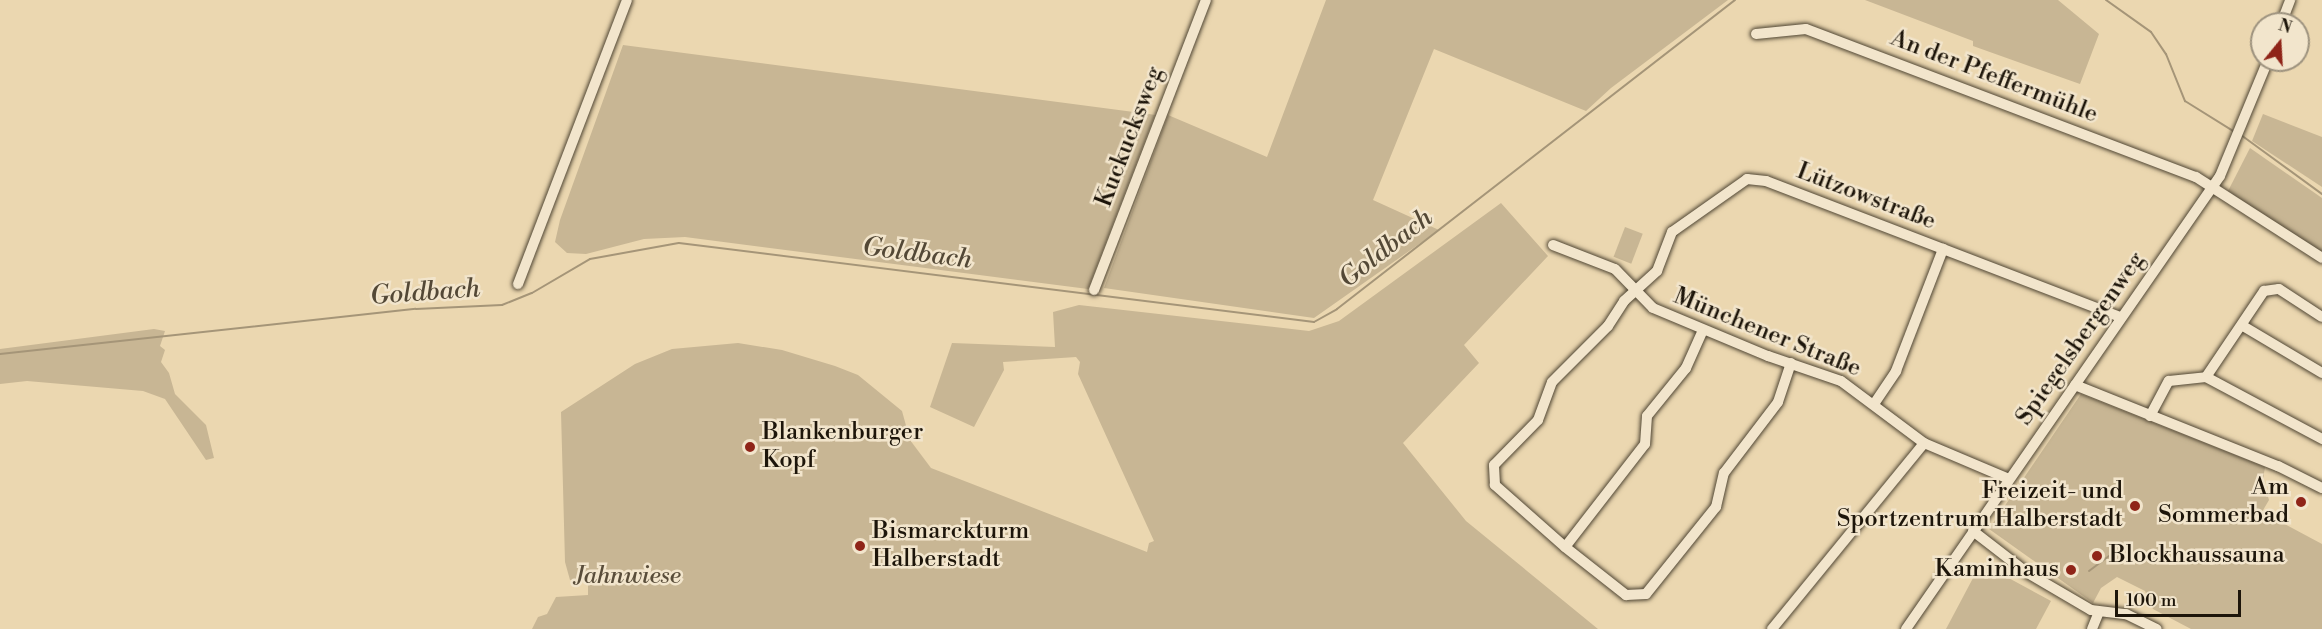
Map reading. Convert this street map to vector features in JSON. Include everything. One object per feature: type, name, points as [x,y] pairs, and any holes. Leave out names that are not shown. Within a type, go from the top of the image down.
[{"type":"street","points":[[518,284],[627,0]]},
{"type":"street","name":"Kuckucksweg","points":[[1094,290],[1206,0]]},
{"type":"street","name":"An der Pfeffermühle","points":[[1756,34],[1806,28],[2214,185]]},
{"type":"street","name":"Spiegelsbergenweg","points":[[1906,629],[2120,317],[2214,185],[2239,135],[2263,72]]},
{"type":"street","name":"Lützowstraße","points":[[1565,547],[1495,485],[1492,471],[1498,459],[1538,420],[1552,382],[1657,271],[1672,232],[1747,179],[1766,181],[2120,317]]},
{"type":"street","points":[[2214,185],[2322,258]]},
{"type":"street","name":"Münchener Straße","points":[[1553,245],[1615,269],[1653,308],[1703,330],[1841,381],[1924,443],[2009,479]]},
{"type":"street","points":[[1874,404],[1896,371],[1942,249]]},
{"type":"street","points":[[2207,378],[2264,291],[2274,288],[2322,317]]},
{"type":"street","points":[[2243,326],[2322,373]]},
{"type":"street","points":[[1703,330],[1686,368],[1647,416],[1645,444],[1565,547],[1626,595],[1646,594],[1716,507],[1724,473],[1778,402],[1791,363]]},
{"type":"street","points":[[2150,416],[2169,381],[2207,378],[2322,439]]},
{"type":"street","points":[[2075,385],[2278,466],[2322,488]]},
{"type":"street","points":[[1772,629],[1924,443]]},
{"type":"street","points":[[1973,531],[2026,572],[2099,612],[2132,616],[2157,629]]},
{"type":"street","points":[[2092,629],[2099,612]]},
{"type":"green space","points":[[1326,0],[1728,0],[1611,88],[1586,111],[1434,49],[1373,200],[1439,230],[1314,318],[1104,288],[1168,115],[1267,157]]},
{"type":"green space","points":[[1865,0],[2058,0],[2099,34],[2080,84],[1973,46],[1973,41]]},
{"type":"green space","points":[[623,45],[1155,115],[1088,289],[685,237],[644,239],[586,254],[567,253],[555,242],[560,220]]},
{"type":"green space","points":[[2263,114],[2322,137],[2322,187],[2252,141]]},
{"type":"green space","points":[[2250,148],[2322,198],[2322,254],[2228,191]]},
{"type":"green space","name":"Jahnwiese","points":[[1501,203],[1548,256],[1464,345],[1479,363],[1403,443],[1466,521],[1598,629],[532,629],[538,617],[547,614],[556,597],[588,595],[588,579],[570,580],[565,562],[561,412],[635,364],[672,349],[738,343],[782,350],[835,366],[858,375],[902,411],[910,440],[931,468],[1147,552],[1149,543],[1154,541],[1078,374],[1080,362],[1076,357],[1003,362],[1004,370],[974,427],[930,407],[952,343],[1055,347],[1053,312],[1079,305],[1309,331],[1339,321]]},
{"type":"green space","points":[[1625,227],[1643,234],[1631,264],[1614,257]]},
{"type":"green space","points":[[154,329],[165,331],[160,346],[165,350],[161,362],[169,373],[175,394],[206,425],[214,458],[206,460],[165,399],[143,391],[27,381],[0,384],[0,349]]},
{"type":"green space","name":"Freizeit- und Sportzentrum Halberstadt","points":[[2081,394],[2265,467],[2263,480],[2269,500],[2262,512],[2322,544],[2322,629],[2191,629],[2153,609],[2145,591],[2117,577],[2101,588],[2093,603],[1989,529]]},
{"type":"green space","points":[[1981,563],[2051,601],[2036,629],[1946,629]]},
{"type":"waterway","name":"Goldbach","points":[[0,354],[416,309],[502,305],[532,293],[590,259],[679,243],[1314,322],[1337,309],[1735,0]]},
{"type":"waterway","name":"Goldbach","points":[[2106,0],[2151,32],[2166,54],[2185,101],[2233,131]]},
{"type":"waterway","name":"Goldbach","points":[[2241,135],[2322,194]]},
{"type":"waterway","points":[[2089,571],[2109,556]]},
{"type":"place","name":"Blankenburger Kopf","points":[[750,447]]},
{"type":"place","name":"Am Sommerbad","points":[[2301,502]]},
{"type":"place","name":"Freizeit- und Sportzentrum Halberstadt","points":[[2135,506]]},
{"type":"place","name":"Bismarckturm Halberstadt","points":[[860,546]]},
{"type":"place","name":"Blockhaussauna","points":[[2097,556]]},
{"type":"place","name":"Kaminhaus","points":[[2071,570]]}]
